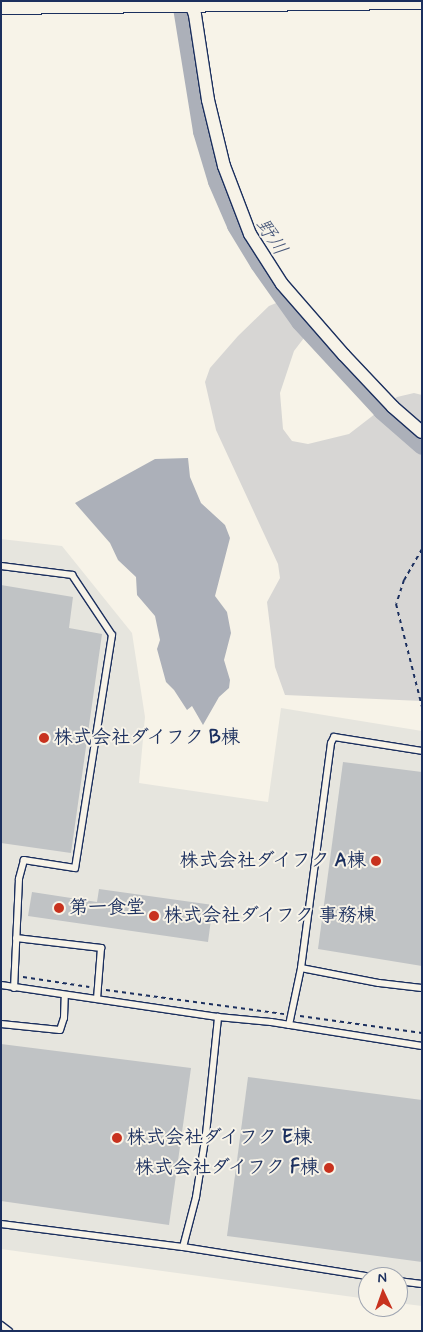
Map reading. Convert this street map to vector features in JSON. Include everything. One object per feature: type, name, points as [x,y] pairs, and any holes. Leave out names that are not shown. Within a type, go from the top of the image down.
[{"type":"street","points":[[1,8],[191,4],[422,3]]},
{"type":"street","points":[[191,4],[200,44],[208,100],[224,166],[250,234],[282,284],[344,355],[393,407],[422,432]]},
{"type":"lane","points":[[1,566],[72,575],[112,635],[75,868],[24,860],[19,879],[14,988]]},
{"type":"lane","points":[[289,1025],[301,968],[324,809],[330,751],[334,738],[422,751]]},
{"type":"lane","points":[[16,938],[101,948],[97,999]]},
{"type":"lane","points":[[301,968],[379,983],[422,988]]},
{"type":"lane","points":[[1,986],[218,1017],[289,1025],[422,1046]]},
{"type":"lane","points":[[1,1024],[60,1030],[64,1018],[65,995]]},
{"type":"lane","points":[[183,1247],[196,1197],[207,1124],[218,1017]]},
{"type":"lane","points":[[1,1224],[183,1247],[358,1275]]},
{"type":"lane","points":[[408,1282],[422,1284]]},
{"type":"lane","points":[[1,1325],[9,1331]]},
{"type":"path","points":[[422,549],[404,580],[396,604],[422,707]]},
{"type":"path","points":[[23,977],[92,987]]},
{"type":"path","points":[[104,989],[287,1014]]},
{"type":"path","points":[[299,1016],[422,1033]]},
{"type":"shaded area","points":[[293,296],[305,301],[313,309],[313,326],[294,351],[280,393],[283,429],[292,441],[308,444],[349,434],[397,397],[414,393],[422,395],[422,701],[285,695],[275,667],[267,602],[280,578],[278,564],[216,430],[205,382],[210,368],[238,336],[269,306]]},
{"type":"shaded area","points":[[188,458],[190,477],[201,503],[225,525],[230,538],[215,596],[227,612],[231,633],[224,660],[230,680],[229,688],[219,697],[203,725],[192,706],[187,710],[174,690],[166,682],[157,649],[160,640],[155,616],[137,595],[136,577],[118,560],[110,543],[75,503],[155,459]]},
{"type":"shaded area","points":[[1,539],[62,546],[132,633],[145,717],[139,783],[268,802],[281,708],[422,731],[422,1306],[408,1304],[408,1267],[358,1267],[358,1298],[1,1249]]},
{"type":"building","name":"株式会社ダイフク B棟","points":[[1,585],[73,597],[69,628],[102,634],[71,853],[1,843]]},
{"type":"building","name":"株式会社ダイフク A棟","points":[[343,762],[422,772],[422,966],[318,949]]},
{"type":"building","name":"株式会社ダイフク 事務棟","points":[[99,889],[213,905],[208,942],[28,916],[32,892],[97,902]]},
{"type":"building","name":"株式会社ダイフク E棟","points":[[1,1044],[191,1068],[169,1225],[1,1201]]},
{"type":"building","name":"株式会社ダイフク F棟","points":[[248,1077],[422,1100],[422,1262],[227,1236]]},
{"type":"waterway","name":"野川","points":[[181,1],[202,131],[217,181],[236,225],[259,263],[300,321],[382,410],[422,445]]},
{"type":"place","name":"株式会社ダイフク B棟","points":[[44,738]]},
{"type":"place","name":"株式会社ダイフク A棟","points":[[376,861]]},
{"type":"place","name":"第一食堂","points":[[59,908]]},
{"type":"place","name":"株式会社ダイフク 事務棟","points":[[154,916]]},
{"type":"place","name":"株式会社ダイフク E棟","points":[[117,1138]]},
{"type":"place","name":"株式会社ダイフク F棟","points":[[329,1168]]}]
